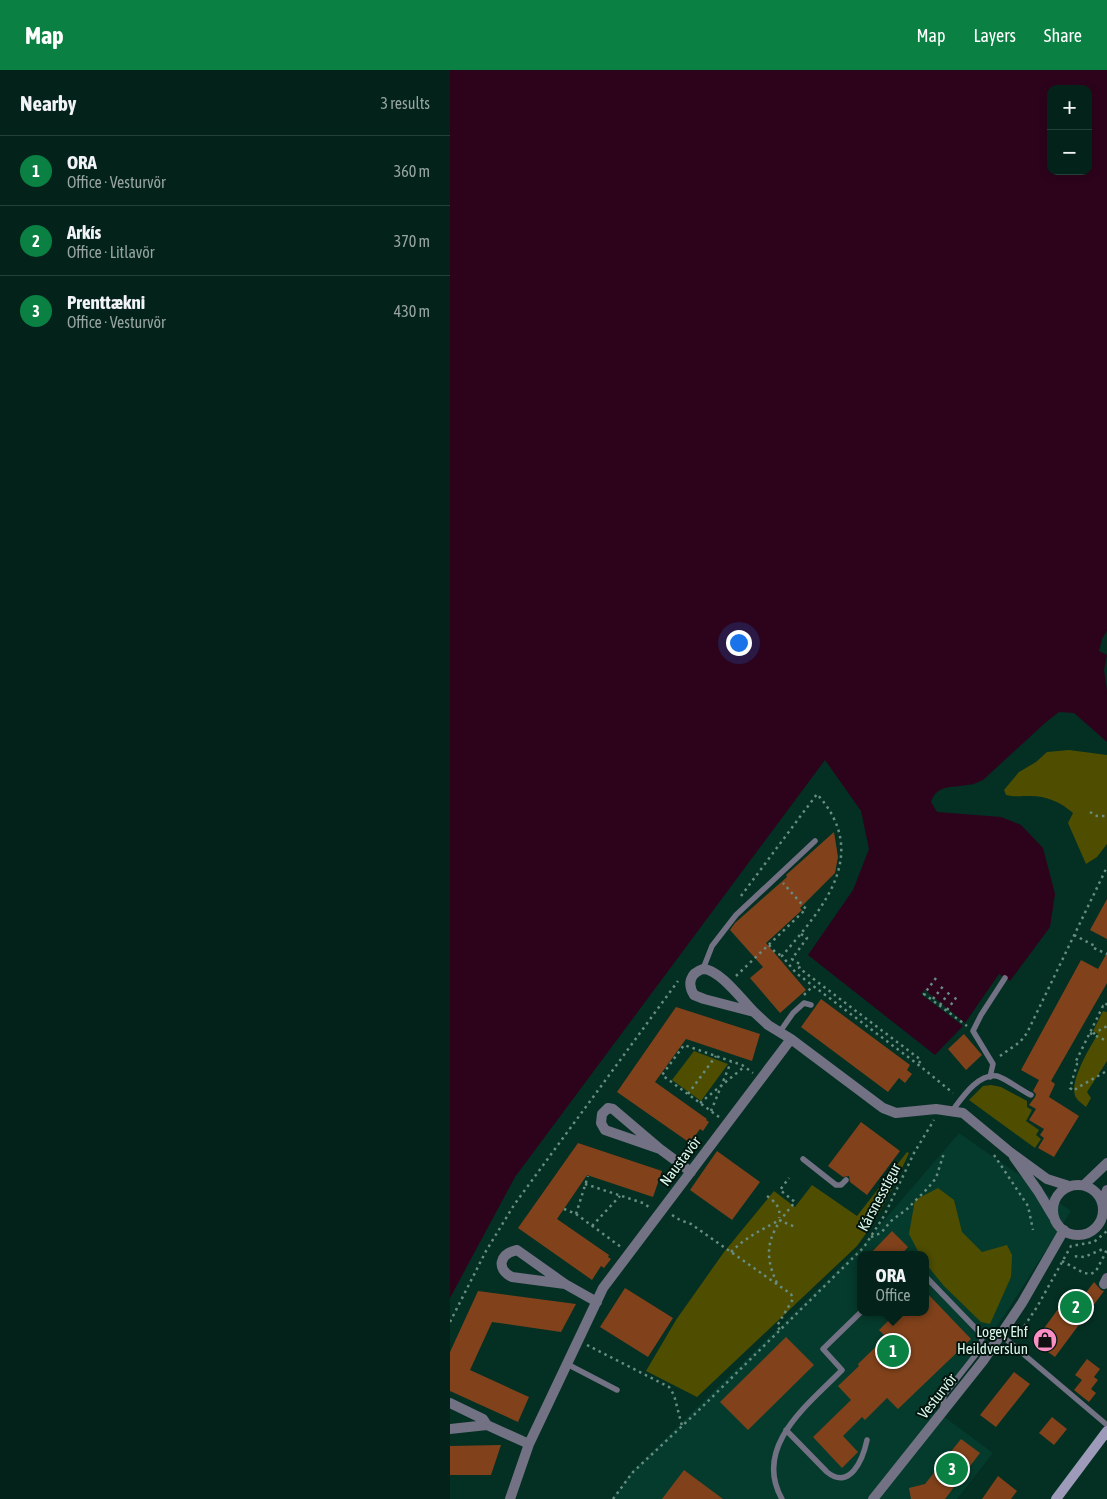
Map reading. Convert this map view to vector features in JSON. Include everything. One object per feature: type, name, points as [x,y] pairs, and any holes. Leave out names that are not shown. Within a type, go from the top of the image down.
[{"type":"street","points":[[754,1012],[694,995],[691,990],[690,980],[695,972],[703,969],[712,971],[754,1012],[779,1033],[790,1039],[883,1108],[896,1113],[941,1110],[963,1114],[972,1119],[1010,1152],[1047,1179],[1069,1186],[1084,1185],[1096,1192],[1102,1203]]},
{"type":"street","name":"Naustavör","points":[[510,1499],[529,1444],[603,1288],[790,1039]]},
{"type":"street","points":[[660,1149],[605,1130],[601,1123],[602,1114],[608,1108],[613,1109],[660,1149],[691,1172]]},
{"type":"street","points":[[1010,1152],[1055,1219],[1064,1230],[1071,1234],[1079,1235],[1094,1229],[1102,1216],[1102,1203],[1107,1190]]},
{"type":"street","points":[[1084,1185],[1107,1163]]},
{"type":"street","points":[[1055,1219],[1053,1211],[1057,1196],[1069,1186]]},
{"type":"street","name":"Vesturvör","points":[[873,1499],[943,1414],[983,1361],[1022,1302],[1064,1230]]},
{"type":"street","points":[[565,1284],[512,1277],[502,1267],[502,1260],[510,1251],[517,1250],[565,1284],[597,1302]]},
{"type":"street","points":[[450,1403],[483,1418],[487,1425]]},
{"type":"street","points":[[450,1429],[487,1425],[529,1444]]},
{"type":"street","points":[[1056,1499],[1107,1431]]},
{"type":"lane","points":[[703,969],[712,946],[736,915],[815,841]]},
{"type":"lane","points":[[990,1077],[992,1061],[973,1030],[1005,978]]},
{"type":"lane","points":[[779,1033],[799,1006],[804,1003],[811,1005]]},
{"type":"lane","points":[[952,1111],[975,1084],[990,1077],[998,1076],[1031,1096]]},
{"type":"lane","points":[[803,1160],[836,1185],[843,1184],[846,1180]]},
{"type":"lane","points":[[929,1280],[982,1334],[981,1348],[944,1395],[943,1414]]},
{"type":"lane","points":[[782,1499],[776,1489],[773,1470],[775,1452],[791,1423],[842,1370],[823,1349],[857,1316]]},
{"type":"lane","points":[[1001,1335],[1107,1425]]},
{"type":"lane","points":[[567,1364],[618,1390]]},
{"type":"lane","points":[[786,1430],[827,1472],[840,1480],[847,1477],[864,1456],[868,1440]]},
{"type":"path","points":[[1090,812],[1097,816],[1107,816]]},
{"type":"path","points":[[727,984],[806,910],[765,864]]},
{"type":"path","points":[[992,1061],[1016,1045],[1027,1033],[1107,867]]},
{"type":"path","points":[[782,956],[815,918]]},
{"type":"path","points":[[801,934],[807,938],[792,959],[801,965],[799,968],[921,1060],[918,1064]]},
{"type":"path","points":[[1074,935],[1107,954]]},
{"type":"path","points":[[769,945],[782,956],[796,973],[918,1064],[953,1093]]},
{"type":"path","points":[[936,978],[924,994],[964,1024]]},
{"type":"path","points":[[450,1322],[486,1252],[514,1205],[680,979]]},
{"type":"path","points":[[932,1000],[944,984]]},
{"type":"path","points":[[940,1005],[951,990]]},
{"type":"path","points":[[946,1010],[958,995]]},
{"type":"path","points":[[1105,1072],[1074,1091],[1070,1088],[1077,1064],[1075,1063],[1103,1006],[1105,1007],[1107,1004]]},
{"type":"path","points":[[1091,1033],[1107,1026]]},
{"type":"path","points":[[1091,1033],[1107,1041]]},
{"type":"path","points":[[727,1123],[662,1075],[678,1053],[684,1046],[731,1061],[760,1078]]},
{"type":"path","points":[[688,1094],[716,1056]]},
{"type":"path","points":[[711,1111],[731,1061]]},
{"type":"path","points":[[700,1103],[744,1067]]},
{"type":"path","name":"Kársnesstígur","points":[[859,1251],[870,1238],[888,1208],[914,1153],[958,1087]]},
{"type":"path","points":[[870,1238],[881,1233],[891,1221],[907,1209],[928,1188],[936,1178],[944,1153]]},
{"type":"path","points":[[994,1154],[1028,1206],[1033,1230]]},
{"type":"path","points":[[576,1214],[588,1176]]},
{"type":"path","points":[[730,1252],[740,1243],[779,1220],[795,1202],[780,1190],[789,1178]]},
{"type":"path","points":[[585,1184],[643,1203],[691,1224],[791,1294],[793,1299],[777,1326],[780,1330]]},
{"type":"path","points":[[592,1226],[620,1196]]},
{"type":"path","points":[[767,1196],[777,1205],[780,1211],[768,1255],[770,1268],[777,1284]]},
{"type":"path","points":[[564,1209],[576,1214],[630,1253]]},
{"type":"path","points":[[779,1220],[794,1227]]},
{"type":"path","points":[[1012,1344],[1037,1307],[1071,1246],[1094,1242],[1107,1231]]},
{"type":"path","points":[[1062,1260],[1084,1273],[1091,1274],[1096,1271],[1107,1252],[1103,1249],[1084,1258],[1073,1256]]},
{"type":"path","name":"Kársnesstígur","points":[[613,1499],[633,1472],[857,1253]]},
{"type":"path","points":[[578,1341],[669,1387],[674,1395],[682,1426]]},
{"type":"shaded area","points":[[450,70],[1107,70],[1107,631],[1102,639],[1099,651],[1107,655],[1104,670],[1107,690],[1107,742],[1074,713],[1059,712],[983,780],[941,790],[937,792],[931,802],[937,812],[1001,817],[1021,825],[1043,848],[1055,894],[1050,927],[1010,981],[999,974],[963,1026],[935,1055],[808,955],[853,890],[869,849],[861,811],[825,760],[515,1177],[450,1298]]},
{"type":"shaded area","points":[[1069,750],[1107,755],[1107,844],[1097,857],[1086,864],[1068,823],[1073,813],[1063,805],[1051,800],[1033,796],[1009,796],[1006,795],[1004,790],[1019,772],[1036,762],[1047,752]]},
{"type":"shaded area","points":[[1103,1011],[1107,1012],[1107,1061],[1087,1092],[1091,1098],[1086,1107],[1077,1099],[1074,1093],[1075,1085],[1080,1066],[1098,1034],[1093,1031]]},
{"type":"shaded area","points":[[694,1051],[728,1064],[701,1101],[672,1080]]},
{"type":"shaded area","points":[[983,1086],[1001,1087],[1027,1101],[1027,1107],[1032,1110],[1026,1121],[1039,1130],[1036,1135],[1041,1139],[1035,1148],[969,1100]]},
{"type":"shaded area","points":[[959,1133],[1071,1211],[1004,1316],[935,1410],[993,1453],[957,1499],[612,1499],[631,1472],[862,1246]]},
{"type":"shaded area","points":[[907,1152],[909,1153],[886,1201],[857,1246],[697,1397],[646,1371],[676,1320],[724,1252],[774,1191],[795,1207],[812,1185],[857,1216]]},
{"type":"shaded area","points":[[938,1188],[954,1200],[962,1232],[982,1252],[1007,1245],[1012,1255],[1011,1277],[990,1324],[981,1322],[944,1286],[929,1268],[929,1251],[918,1251],[909,1234],[915,1200]]},
{"type":"pier","points":[[925,990],[965,1023],[963,1026],[921,994]]},
{"type":"building","points":[[834,832],[838,857],[835,873],[800,908],[802,910],[766,943],[806,990],[780,1013],[750,978],[763,967],[730,930],[735,923]]},
{"type":"building","points":[[1107,899],[1107,939],[1090,930]]},
{"type":"building","points":[[1107,953],[1107,983],[1051,1081],[1055,1084],[1049,1097],[1079,1116],[1054,1157],[1038,1148],[1044,1138],[1040,1135],[1044,1129],[1029,1120],[1036,1109],[1029,1105],[1035,1097],[1036,1094],[1033,1091],[1039,1080],[1021,1070],[1081,960],[1098,969]]},
{"type":"building","points":[[821,999],[910,1065],[907,1070],[912,1074],[905,1083],[899,1078],[888,1092],[801,1027]]},
{"type":"building","points":[[676,1007],[760,1034],[752,1061],[686,1039],[655,1082],[709,1122],[703,1131],[700,1129],[690,1143],[617,1092]]},
{"type":"building","points":[[964,1034],[982,1055],[966,1070],[948,1049]]},
{"type":"building","points":[[861,1122],[900,1151],[867,1195],[850,1182],[849,1176],[843,1177],[828,1166]]},
{"type":"building","points":[[578,1143],[662,1171],[653,1197],[587,1175],[557,1219],[609,1255],[608,1257],[611,1259],[604,1268],[601,1266],[592,1280],[518,1228]]},
{"type":"building","points":[[717,1151],[760,1182],[732,1220],[690,1190]]},
{"type":"building","points":[[892,1231],[908,1247],[904,1251],[873,1251]]},
{"type":"building","points":[[1094,1282],[1104,1291],[1055,1357],[1034,1342],[1072,1290],[1082,1298]]},
{"type":"building","points":[[625,1288],[673,1318],[648,1357],[600,1327]]},
{"type":"building","points":[[478,1291],[576,1304],[561,1332],[492,1322],[470,1370],[529,1397],[518,1422],[450,1391],[450,1352]]},
{"type":"building","points":[[929,1295],[971,1339],[898,1409],[887,1398],[865,1420],[862,1417],[843,1436],[858,1452],[842,1468],[813,1437],[851,1400],[838,1386],[886,1337],[879,1330],[889,1320],[886,1316],[929,1316]]},
{"type":"building","points":[[786,1337],[814,1365],[748,1430],[720,1402]]},
{"type":"building","points":[[1087,1359],[1100,1369],[1094,1377],[1098,1380],[1091,1389],[1096,1393],[1089,1402],[1074,1390],[1082,1380],[1075,1375]]},
{"type":"building","points":[[1014,1372],[1030,1384],[996,1427],[980,1415]]},
{"type":"building","points":[[1052,1417],[1067,1429],[1054,1445],[1039,1433]]},
{"type":"building","points":[[961,1439],[980,1453],[945,1499],[911,1499],[909,1488],[925,1484]]},
{"type":"building","points":[[501,1445],[491,1475],[450,1475],[450,1446]]},
{"type":"building","points":[[684,1470],[723,1499],[662,1499]]},
{"type":"building","points":[[998,1476],[1017,1491],[1011,1499],[982,1499]]},
{"type":"place","name":"Arkís","points":[[1076,1307]]},
{"type":"place","name":"Logey Ehf Heildverslun","points":[[1045,1340]]},
{"type":"place","name":"ORA","points":[[893,1351]]},
{"type":"place","name":"Prenttækni","points":[[952,1469]]}]
